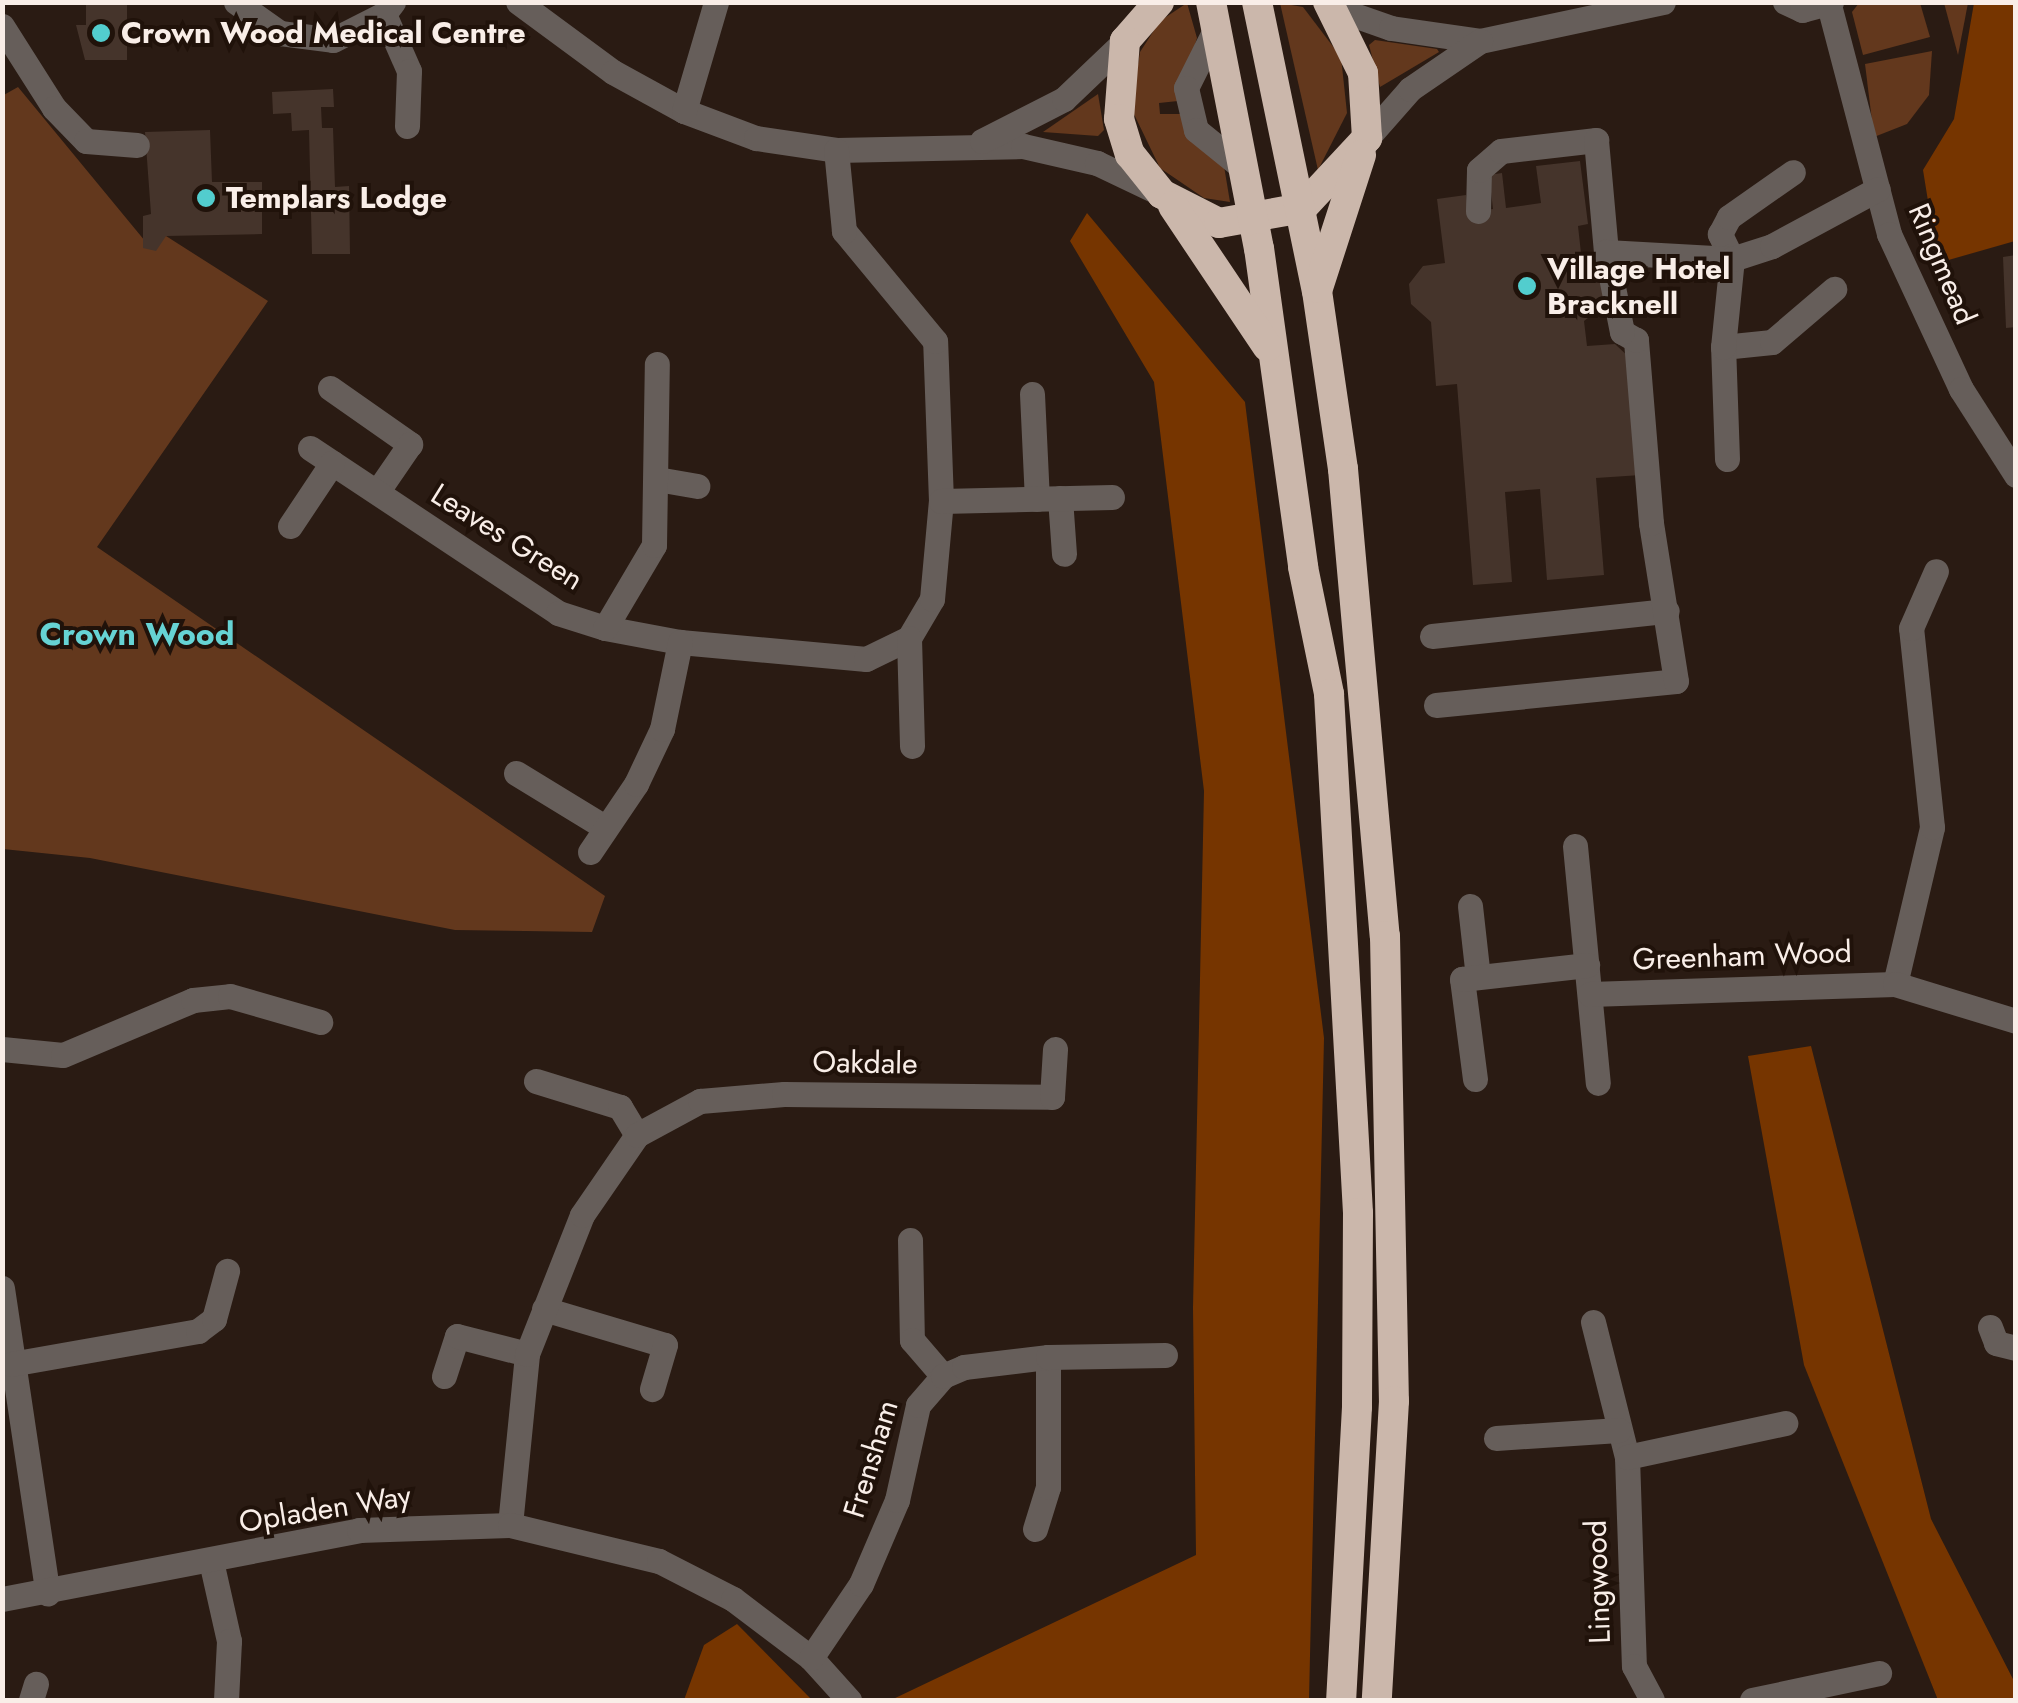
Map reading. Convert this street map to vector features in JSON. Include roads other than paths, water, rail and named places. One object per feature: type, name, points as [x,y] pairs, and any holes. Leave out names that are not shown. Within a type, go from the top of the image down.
[{"type":"highway","points":[[1137,2],[1127,39],[1118,119],[1130,154],[1165,197],[1273,358]]},
{"type":"highway","points":[[1127,39],[1160,2]]},
{"type":"highway","points":[[1257,2],[1318,291],[1344,468],[1385,936],[1394,1401],[1377,1700]]},
{"type":"highway","points":[[1318,291],[1366,140],[1363,73],[1331,6]]},
{"type":"highway","points":[[1213,15],[1254,221],[1302,567],[1329,694],[1352,1028],[1356,1407],[1341,1700]]},
{"type":"highway","points":[[1165,197],[1219,223],[1254,221],[1302,208],[1366,140]]},
{"type":"street","points":[[236,2],[280,33],[333,40],[388,8],[409,71],[406,126]]},
{"type":"street","points":[[518,2],[614,72],[684,110],[756,138],[836,150],[978,143],[1073,154],[1165,197]]},
{"type":"street","points":[[684,110],[716,2]]},
{"type":"street","points":[[1331,6],[1391,28],[1480,41],[1663,2]]},
{"type":"street","points":[[1785,2],[1802,10],[1830,4]]},
{"type":"street","name":"Ringmead","points":[[1830,4],[1889,234],[1961,389],[2015,475]]},
{"type":"street","points":[[1213,15],[1186,88],[1196,130],[1244,168]]},
{"type":"street","points":[[2,26],[54,108],[86,141],[137,144]]},
{"type":"street","points":[[978,143],[1064,99],[1127,39]]},
{"type":"street","points":[[1366,140],[1410,89],[1480,41]]},
{"type":"street","points":[[1436,705],[1676,681],[1652,523],[1636,340],[1622,332],[1606,252],[1596,140],[1501,151],[1479,170],[1478,211]]},
{"type":"street","points":[[836,150],[844,231],[935,341],[941,501],[932,599],[909,638],[912,746]]},
{"type":"street","points":[[1727,460],[1723,347],[1732,258],[1720,234],[1730,217],[1794,172]]},
{"type":"street","points":[[1606,252],[1732,258],[1772,246],[1878,189]]},
{"type":"street","points":[[1723,347],[1772,342],[1834,289]]},
{"type":"street","name":"Leaves Green","points":[[605,628],[654,544],[657,364]]},
{"type":"street","points":[[330,388],[410,444],[377,492]]},
{"type":"street","points":[[1032,394],[1048,498],[1064,554]]},
{"type":"street","name":"Leaves Green","points":[[310,448],[558,612],[605,628],[680,642],[866,659],[909,638]]},
{"type":"street","points":[[290,526],[332,463]]},
{"type":"street","points":[[657,479],[696,486]]},
{"type":"street","points":[[941,501],[1112,497]]},
{"type":"street","name":"Greenham Wood","points":[[1895,984],[1932,827],[1911,628],[1936,571]]},
{"type":"street","points":[[1432,636],[1667,611]]},
{"type":"street","points":[[590,852],[662,729],[680,642]]},
{"type":"street","points":[[516,773],[606,828]]},
{"type":"street","name":"Greenham Wood","points":[[1575,846],[1598,1083]]},
{"type":"street","points":[[1470,906],[1478,978]]},
{"type":"street","points":[[1475,1078],[1462,979],[1587,965]]},
{"type":"street","name":"Greenham Wood","points":[[1590,994],[1895,984],[2016,1020]]},
{"type":"street","points":[[2,1049],[63,1054],[192,1000],[230,996],[320,1022]]},
{"type":"street","name":"Oakdale","points":[[510,1525],[527,1354],[582,1215],[637,1135],[700,1101],[784,1094],[1052,1097],[1056,1049]]},
{"type":"street","points":[[536,1081],[620,1107],[637,1135]]},
{"type":"street","points":[[910,1240],[912,1340],[943,1376],[964,1366],[1048,1357],[1165,1355]]},
{"type":"street","points":[[11,1364],[198,1330],[214,1319],[227,1270]]},
{"type":"street","points":[[2,1288],[48,1594]]},
{"type":"street","points":[[544,1309],[666,1344],[652,1389]]},
{"type":"street","name":"Lingwood","points":[[1593,1322],[1627,1457],[1634,1666],[1652,1700]]},
{"type":"street","points":[[1990,1327],[1996,1343],[2016,1348]]},
{"type":"street","points":[[444,1376],[457,1336],[527,1354]]},
{"type":"street","points":[[1034,1529],[1048,1487],[1048,1357]]},
{"type":"street","name":"Frensham","points":[[811,1658],[861,1584],[897,1500],[918,1405],[943,1376]]},
{"type":"street","points":[[1627,1457],[1785,1424]]},
{"type":"street","points":[[1496,1438],[1619,1430]]},
{"type":"street","name":"Opladen Way","points":[[2,1599],[48,1594],[358,1530],[510,1525],[658,1561],[734,1600],[811,1658],[849,1700]]},
{"type":"street","points":[[211,1561],[229,1642],[226,1700]]},
{"type":"street","points":[[1752,1700],[1879,1673]]},
{"type":"place","name":"Crown Wood Medical Centre","points":[[101,33]]},
{"type":"place","name":"Templars Lodge","points":[[206,198]]},
{"type":"place","name":"Village Hotel Bracknell","points":[[1527,286]]},
{"type":"district","name":"Crown Wood","points":[[137,634]]}]
